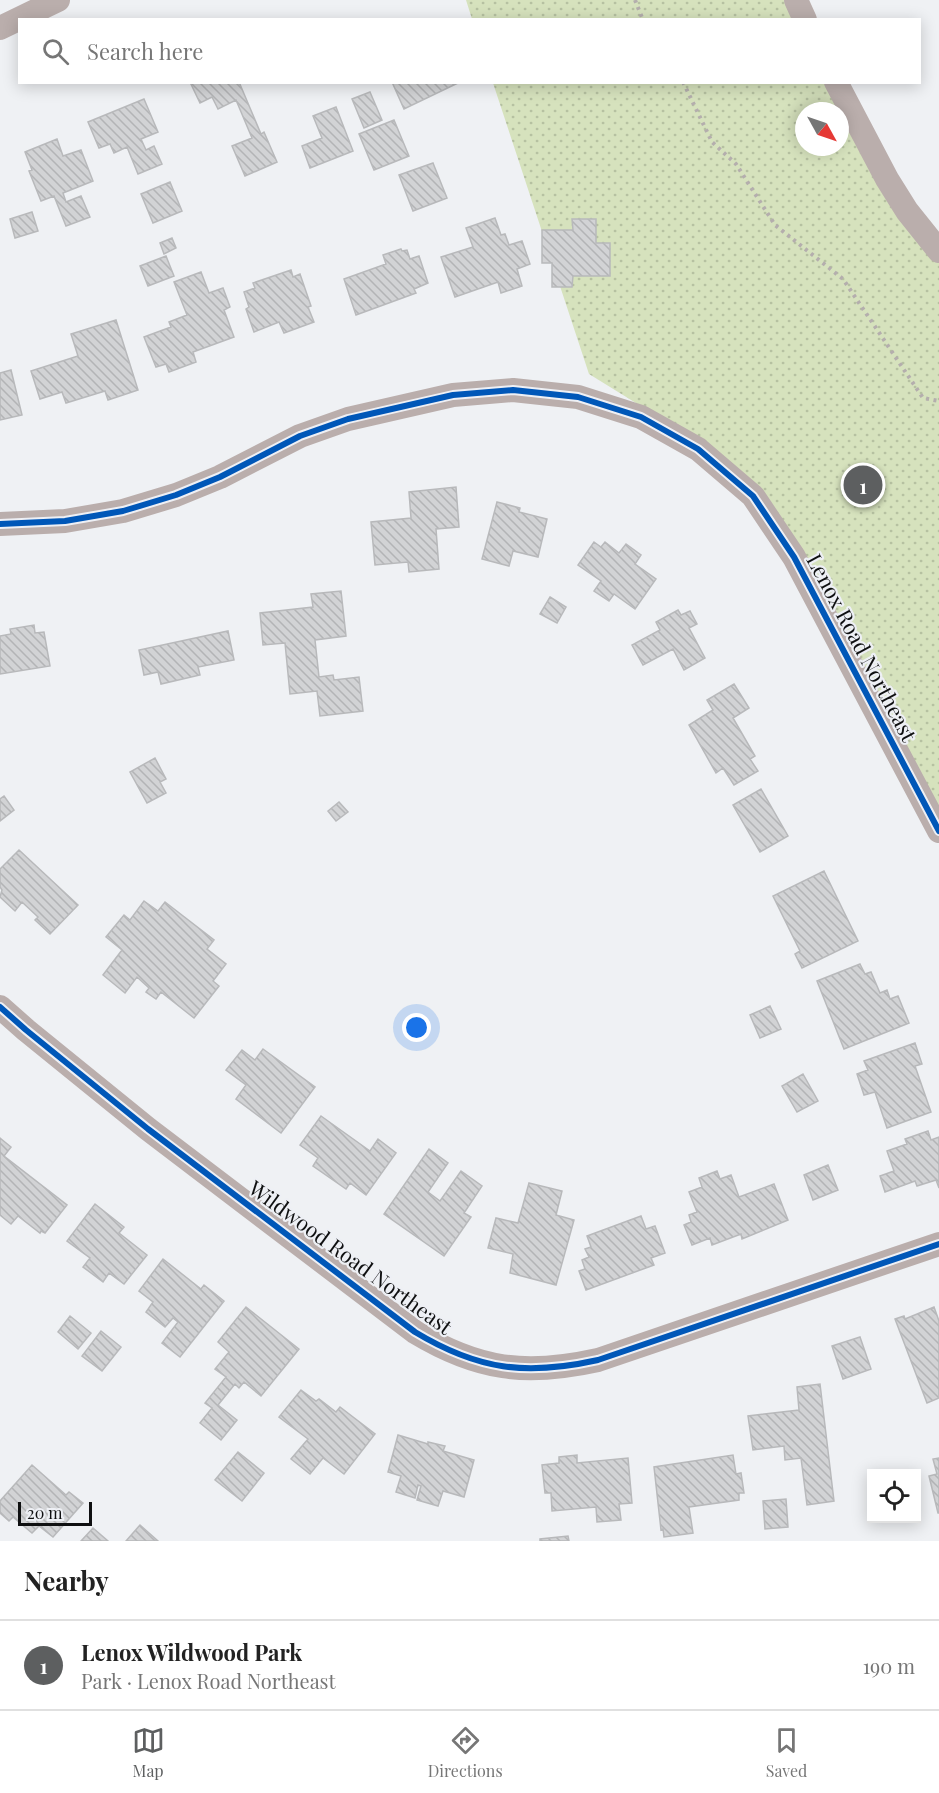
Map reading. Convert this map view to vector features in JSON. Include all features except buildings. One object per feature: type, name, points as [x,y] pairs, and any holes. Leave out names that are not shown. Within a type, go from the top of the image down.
[{"type":"street","points":[[21,18],[58,0]]},
{"type":"street","points":[[796,0],[804,18]]},
{"type":"street","points":[[0,28],[18,19]]},
{"type":"street","points":[[837,84],[887,179],[907,211],[939,250]]},
{"type":"street","name":"Lenox Road Northeast","points":[[0,524],[65,521],[123,511],[176,495],[220,477],[300,436],[348,419],[453,395],[513,390],[578,397],[641,417],[698,449],[753,496],[794,557],[939,831]]},
{"type":"street","name":"Wildwood Road Northeast","points":[[0,1007],[148,1129],[415,1332],[465,1358],[529,1370],[564,1368],[598,1360],[939,1244]]},
{"type":"path","points":[[635,0],[642,18]]},
{"type":"path","points":[[684,84],[712,142],[736,164],[775,225],[843,279],[923,398],[939,401]]},
{"type":"green space","points":[[466,0],[795,0],[804,18],[472,18]]},
{"type":"green space","points":[[493,84],[836,84],[847,102],[795,102],[795,156],[849,156],[849,105],[939,250],[939,828],[793,545],[699,442],[589,374]]},
{"type":"cycle path","points":[[0,524],[65,521],[123,511],[176,495],[220,477],[300,436],[348,419],[453,395],[513,390],[578,397],[641,417],[698,449],[753,496],[794,557],[939,831]]},
{"type":"cycle path","points":[[0,1007],[148,1129],[415,1332],[460,1355],[482,1362],[503,1366],[548,1368],[598,1360],[939,1244]]},
{"type":"place","name":"Lenox Wildwood Park","points":[[863,485]]}]
